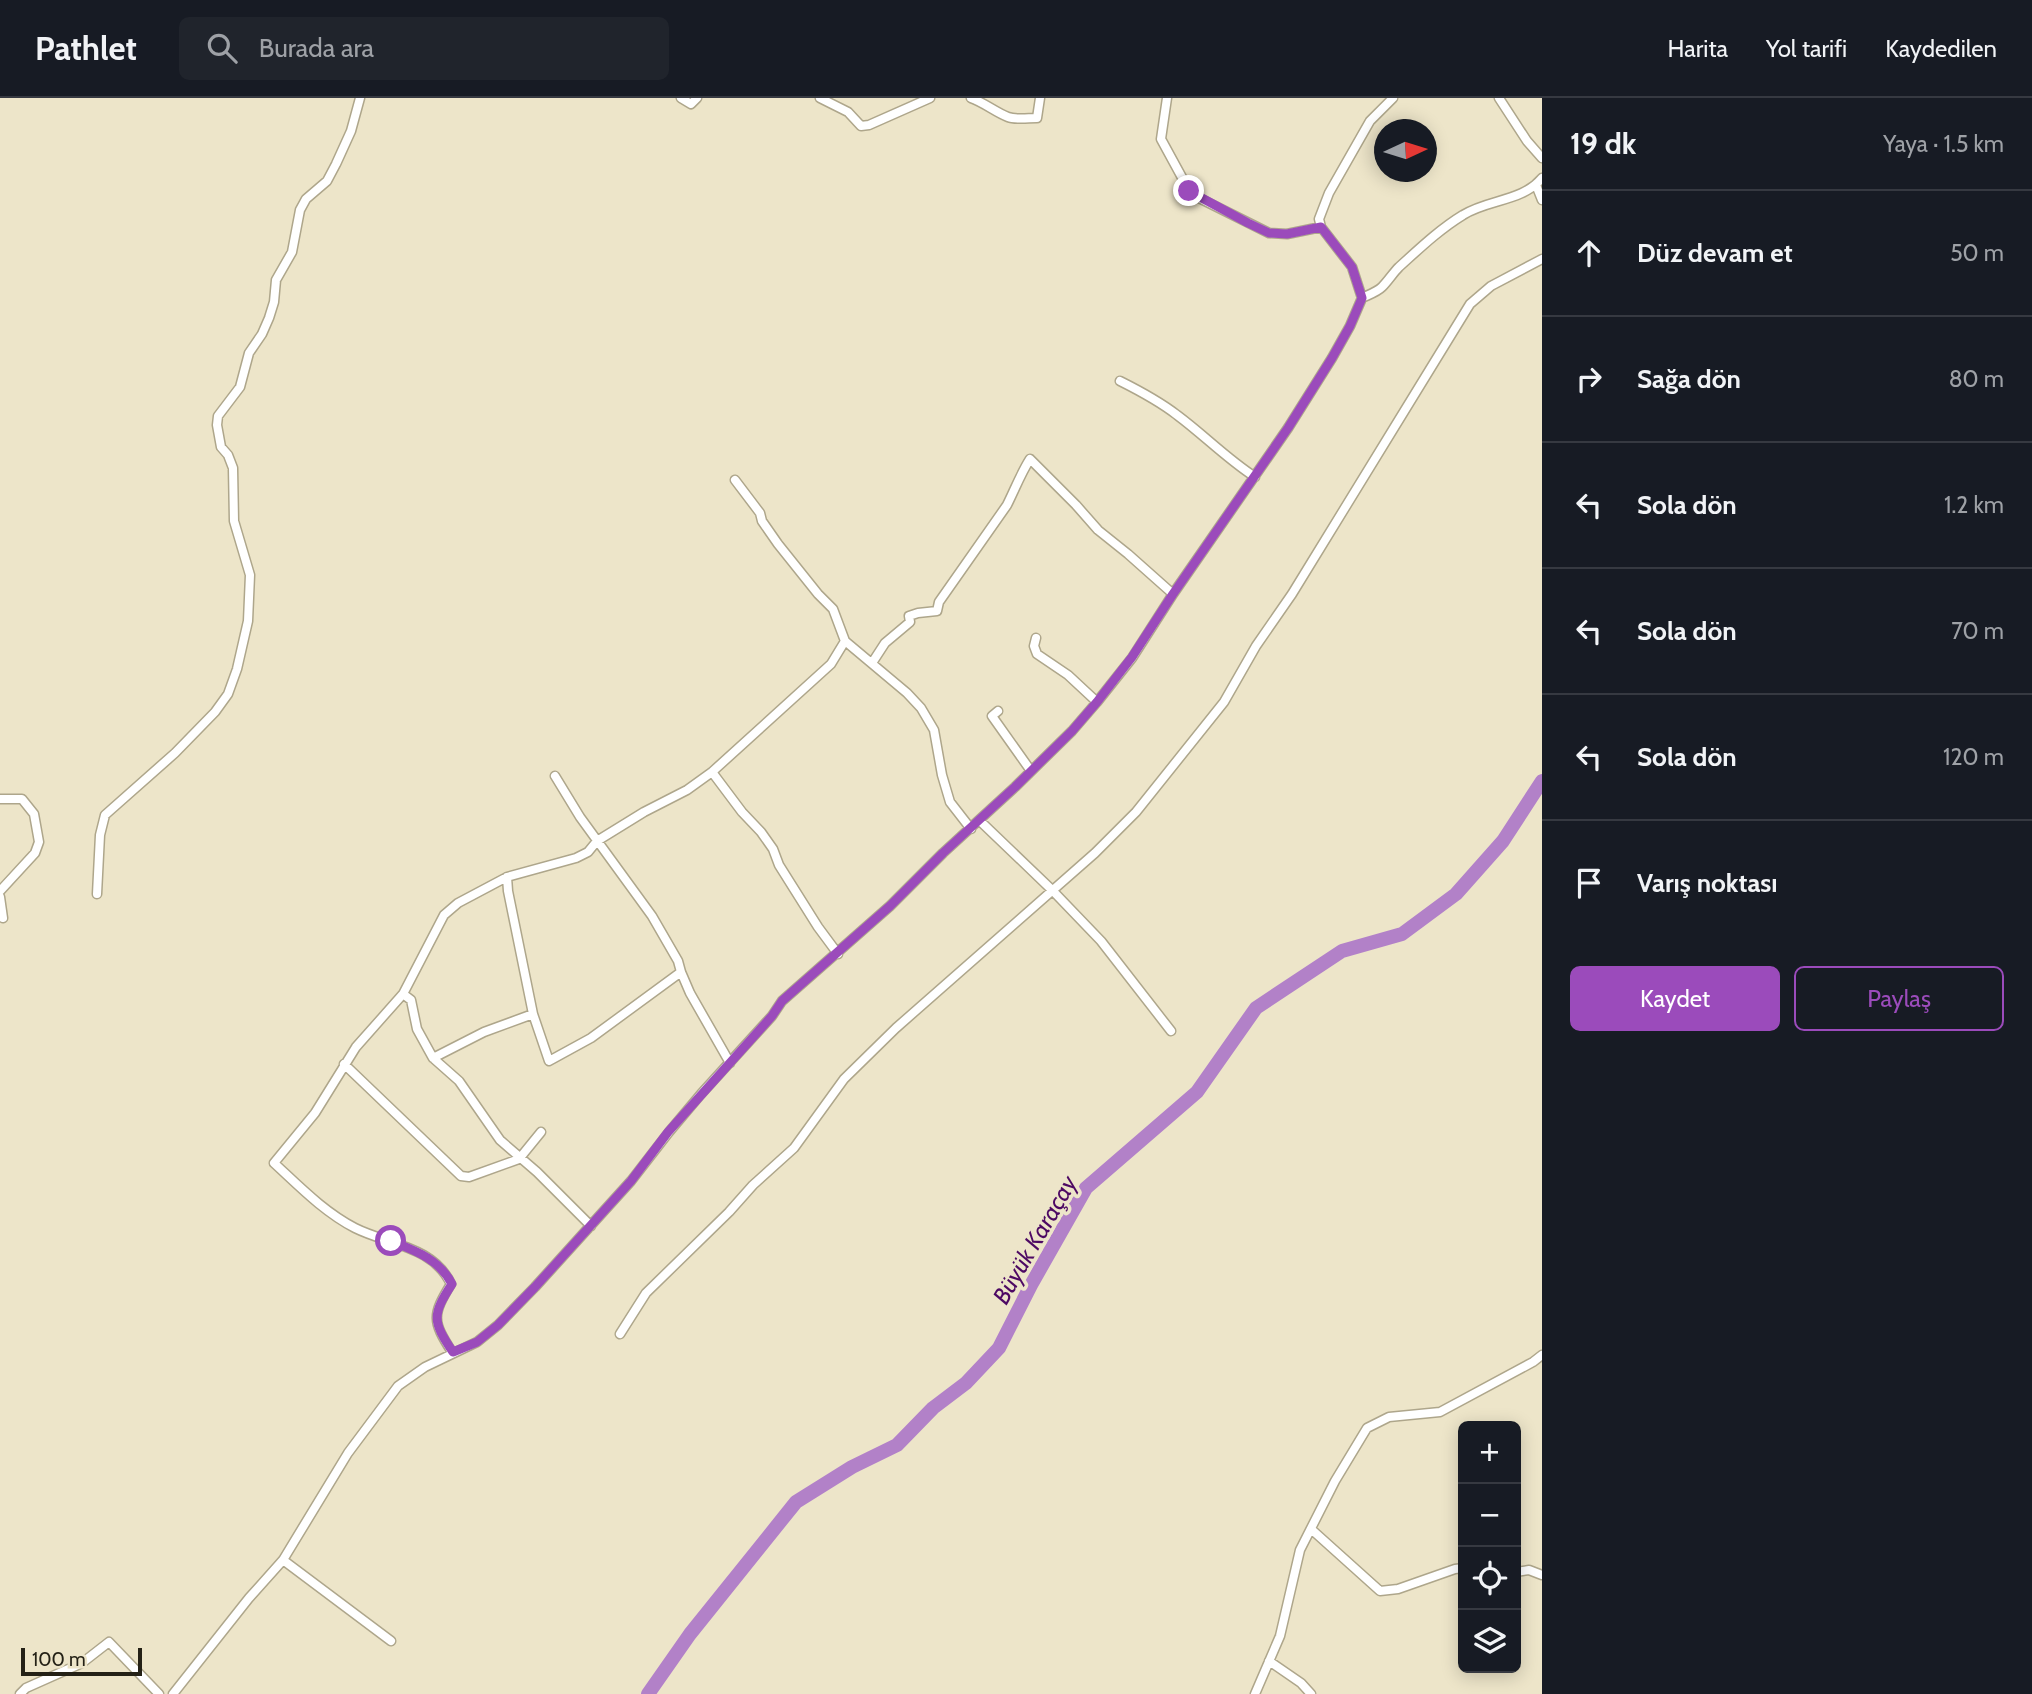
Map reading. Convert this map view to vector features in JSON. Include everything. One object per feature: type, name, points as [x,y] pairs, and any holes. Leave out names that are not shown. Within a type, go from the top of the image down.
[{"type":"street","points":[[97,894],[100,835],[105,815],[215,712],[228,694],[237,668],[248,621],[250,575],[234,521],[233,468],[228,455],[221,447],[218,415],[240,387],[249,353],[269,318],[276,280],[292,252],[300,210],[306,199],[327,181],[351,131],[360,98]]},
{"type":"street","points":[[681,98],[691,104],[697,98]]},
{"type":"street","points":[[820,98],[848,112],[861,126],[930,98]]},
{"type":"street","points":[[971,98],[1009,118],[1022,119],[1037,118],[1040,98]]},
{"type":"street","points":[[1167,98],[1161,139],[1191,194],[1269,233],[1287,234],[1321,227]]},
{"type":"street","points":[[173,1694],[249,1598],[283,1560],[348,1453],[398,1386],[425,1367],[477,1342],[498,1325],[631,1181],[692,1104],[772,1016],[782,1001],[890,906],[1072,731],[1132,657],[1288,428],[1350,326],[1362,298],[1352,267],[1321,227],[1318,219],[1328,193],[1370,121],[1393,98]]},
{"type":"street","points":[[1499,98],[1527,141],[1542,158]]},
{"type":"street","points":[[1362,298],[1381,289],[1394,271],[1440,230],[1467,212],[1513,198],[1539,181],[1542,200]]},
{"type":"street","points":[[620,1334],[646,1293],[753,1185],[794,1148],[844,1079],[896,1028],[1095,853],[1136,812],[1224,702],[1256,646],[1292,594],[1387,442],[1469,304],[1491,286],[1542,259]]},
{"type":"street","points":[[1120,381],[1177,415],[1255,477]]},
{"type":"street","points":[[872,663],[886,643],[910,622],[909,616],[937,611],[939,602],[1007,505],[1030,458],[1098,530],[1173,594]]},
{"type":"street","points":[[736,480],[778,544],[833,609],[845,641],[907,693],[927,718],[934,730],[950,802],[971,829]]},
{"type":"street","points":[[1036,638],[1034,646],[1037,654],[1068,675],[1097,702]]},
{"type":"street","points":[[453,1352],[441,1334],[437,1322],[438,1306],[452,1284],[445,1272],[427,1256],[356,1228],[320,1205],[274,1163],[315,1113],[356,1047],[403,994],[444,915],[458,903],[508,877],[576,858],[588,852],[597,841],[687,790],[712,772],[831,664],[845,641]]},
{"type":"street","points":[[998,710],[992,716],[1031,771]]},
{"type":"street","points":[[712,772],[773,849],[779,865],[838,954]]},
{"type":"street","points":[[555,776],[597,841],[652,916],[730,1063]]},
{"type":"street","points":[[0,799],[22,799],[34,814],[39,842],[35,853],[0,891]]},
{"type":"street","points":[[979,820],[1101,941],[1171,1031]]},
{"type":"street","points":[[508,877],[508,891],[533,1014],[549,1061],[591,1038],[681,972]]},
{"type":"street","points":[[0,897],[4,918]]},
{"type":"street","points":[[403,994],[411,1000],[417,1029],[433,1058],[458,1082],[500,1140],[537,1172],[591,1226]]},
{"type":"street","points":[[433,1058],[484,1032],[533,1014]]},
{"type":"street","points":[[344,1064],[461,1176],[469,1177],[520,1159],[541,1132]]},
{"type":"street","points":[[1255,1694],[1280,1636],[1300,1550],[1329,1490],[1367,1427],[1389,1417],[1440,1412],[1542,1355]]},
{"type":"street","points":[[1311,1529],[1380,1591],[1398,1589],[1458,1569]]},
{"type":"street","points":[[283,1560],[390,1641]]},
{"type":"street","points":[[1521,1571],[1529,1570],[1542,1576]]},
{"type":"street","points":[[20,1694],[26,1688],[82,1663],[109,1642],[159,1694]]},
{"type":"street","points":[[1269,1661],[1301,1683],[1311,1694]]},
{"type":"waterway","name":"Büyük Karaçay","points":[[648,1694],[690,1634],[796,1502],[852,1467],[897,1445],[933,1408],[966,1383],[999,1348],[1086,1188],[1197,1092],[1256,1008],[1342,951],[1402,934],[1456,894],[1503,841],[1542,781]]},
{"type":"route","points":[[391,1241],[427,1256],[445,1272],[452,1284],[438,1306],[437,1322],[441,1334],[453,1352],[477,1342],[498,1325],[585,1233],[631,1181],[668,1132],[772,1016],[782,1001],[890,906],[1072,731],[1132,657],[1288,428],[1332,358],[1362,298],[1352,267],[1321,227],[1287,234],[1269,233],[1194,196],[1189,191]]}]
